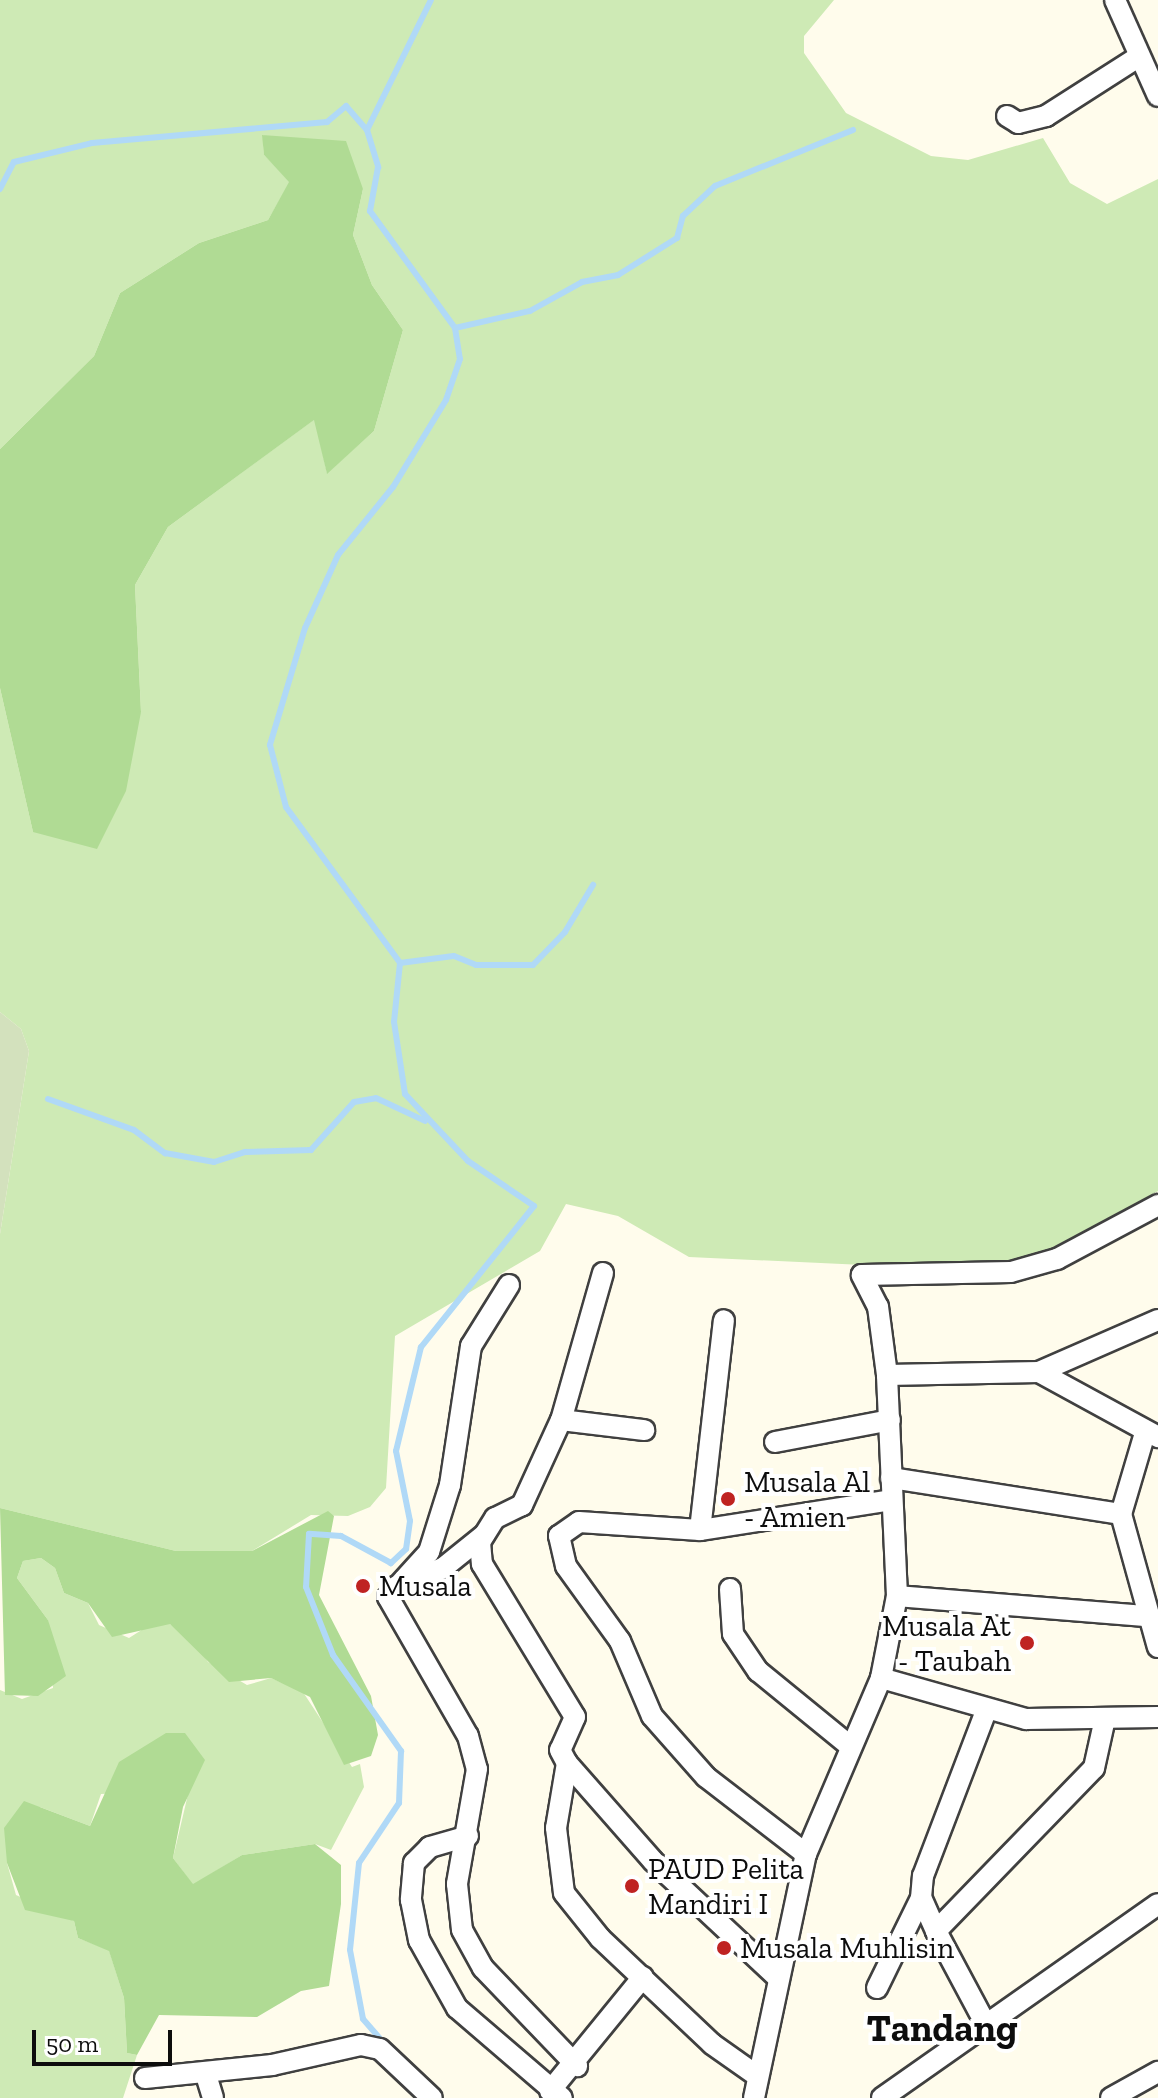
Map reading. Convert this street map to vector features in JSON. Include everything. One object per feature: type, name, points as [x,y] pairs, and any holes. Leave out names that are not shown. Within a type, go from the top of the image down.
[{"type":"street","points":[[1115,0],[1135,59],[1156,91]]},
{"type":"street","points":[[1007,116],[1018,123],[1046,116],[1135,59]]},
{"type":"street","points":[[754,2098],[776,1976],[806,1854],[881,1678],[897,1596],[887,1375],[878,1307],[862,1275],[1011,1272],[1057,1259],[1158,1205]]},
{"type":"street","points":[[391,1588],[433,1574],[484,1535],[500,1514],[519,1508],[561,1420],[603,1273]]},
{"type":"street","points":[[509,1285],[471,1346],[450,1485],[429,1552],[391,1588],[389,1605],[468,1736],[475,1804],[457,1884],[462,1930],[483,1968],[577,2066]]},
{"type":"street","points":[[700,1530],[724,1320]]},
{"type":"street","points":[[887,1375],[1039,1372],[1158,1320]]},
{"type":"street","points":[[1039,1372],[1152,1435],[1121,1514],[1144,1616],[1158,1647]]},
{"type":"street","points":[[561,1420],[644,1430]]},
{"type":"street","points":[[775,1442],[890,1420]]},
{"type":"street","points":[[891,1478],[1121,1514]]},
{"type":"street","points":[[806,1854],[760,1824],[666,1734],[625,1650],[579,1589],[558,1544],[566,1527],[579,1522],[700,1530],[891,1500]]},
{"type":"street","points":[[484,1535],[480,1552],[492,1585],[575,1717],[560,1750],[567,1763],[653,1861],[776,1976]]},
{"type":"street","points":[[730,1589],[733,1634],[758,1671],[850,1746]]},
{"type":"street","points":[[897,1596],[1144,1616]]},
{"type":"street","points":[[881,1678],[986,1711],[1104,1723],[1158,1717]]},
{"type":"street","points":[[877,1988],[921,1898],[986,1711]]},
{"type":"street","points":[[936,1931],[1094,1768],[1104,1723]]},
{"type":"street","points":[[567,1763],[556,1828],[560,1882],[600,1938],[756,2075]]},
{"type":"street","points":[[468,1836],[430,1847],[414,1863],[411,1900],[419,1940],[457,2008],[556,2095],[643,1977]]},
{"type":"street","points":[[921,1898],[984,2021]]},
{"type":"street","points":[[882,2098],[984,2021],[1158,1904]]},
{"type":"street","points":[[145,2078],[206,2075],[361,2045],[380,2049],[432,2098]]},
{"type":"street","points":[[1115,2097],[1158,2072]]},
{"type":"street","points":[[206,2075],[213,2098]]},
{"type":"green space","points":[[0,0],[834,0],[804,36],[804,53],[846,113],[931,156],[968,160],[1043,138],[1070,183],[1107,204],[1158,179],[1158,1191],[1034,1262],[906,1267],[689,1257],[618,1216],[566,1204],[540,1251],[395,1336],[386,1488],[370,1507],[348,1516],[311,1515],[252,1551],[176,1551],[0,1508],[0,1234],[29,1051],[21,1029],[0,1012],[0,688],[33,832],[141,712],[135,585],[168,527],[315,419],[327,473],[374,431],[403,330],[372,285],[353,235],[363,189],[263,135],[264,155],[290,182],[268,220],[199,243],[120,293],[94,356],[0,449]]},
{"type":"green space","points":[[262,135],[346,141],[363,189],[353,235],[372,285],[403,330],[374,431],[327,474],[314,420],[168,527],[135,585],[141,712],[126,791],[97,849],[33,832],[0,688],[0,449],[94,356],[120,293],[199,243],[268,220],[289,182],[264,155]]},
{"type":"green space","points":[[0,1012],[21,1029],[29,1051],[0,1234]]},
{"type":"green space","points":[[0,1508],[176,1551],[252,1551],[328,1511],[334,1516],[319,1595],[371,1696],[378,1735],[371,1756],[344,1765],[310,1697],[271,1678],[229,1682],[170,1624],[112,1637],[88,1603],[64,1593],[55,1568],[41,1558],[23,1561],[17,1578],[48,1620],[66,1676],[38,1696],[5,1695]]},
{"type":"green space","points":[[41,1558],[55,1568],[64,1593],[88,1603],[99,1625],[129,1638],[151,1624],[170,1624],[193,1639],[208,1662],[247,1685],[271,1678],[303,1692],[352,1767],[360,1764],[364,1787],[331,1850],[315,1844],[242,1855],[193,1885],[173,1858],[189,1790],[101,1794],[90,1826],[40,1807],[7,1863],[16,1895],[74,1921],[78,1938],[109,1950],[124,1998],[127,2053],[137,2055],[123,2098],[0,2098],[0,1690],[22,1699],[53,1688],[48,1620],[17,1578],[23,1561]]},
{"type":"green space","points":[[166,1733],[185,1733],[205,1760],[183,1807],[173,1858],[193,1884],[242,1855],[315,1844],[341,1865],[341,1904],[329,1986],[301,1991],[257,2017],[159,2015],[137,2055],[127,2053],[124,1998],[109,1951],[78,1938],[74,1921],[25,1910],[7,1863],[4,1828],[24,1801],[90,1826],[119,1762]]},
{"type":"waterway","points":[[367,130],[431,0]]},
{"type":"waterway","points":[[0,189],[14,162],[92,143],[327,122],[346,106],[367,130],[378,167],[370,211],[455,328],[460,359],[446,400],[393,487],[338,555],[305,628],[270,745],[286,807],[400,963],[394,1022],[405,1094],[468,1161],[534,1206],[421,1347],[396,1451],[410,1521],[406,1549],[391,1563],[341,1536],[309,1534],[306,1587],[333,1655],[401,1751],[399,1803],[359,1863],[350,1950],[363,2019],[384,2043]]},
{"type":"waterway","points":[[455,328],[530,311],[582,282],[618,275],[677,238],[683,216],[715,186],[853,130]]},
{"type":"waterway","points":[[400,963],[454,956],[476,965],[533,965],[565,932],[593,885]]},
{"type":"waterway","points":[[48,1099],[134,1130],[165,1153],[214,1162],[245,1152],[311,1150],[354,1102],[376,1098],[425,1121]]},
{"type":"place","name":"Musala Al - Amien","points":[[728,1499]]},
{"type":"place","name":"Musala","points":[[363,1586]]},
{"type":"place","name":"Musala At - Taubah","points":[[1027,1643]]},
{"type":"place","name":"PAUD Pelita Mandiri I","points":[[632,1886]]},
{"type":"place","name":"Musala Muhlisin","points":[[724,1948]]},
{"type":"district","name":"Tandang","points":[[942,2029]]}]
